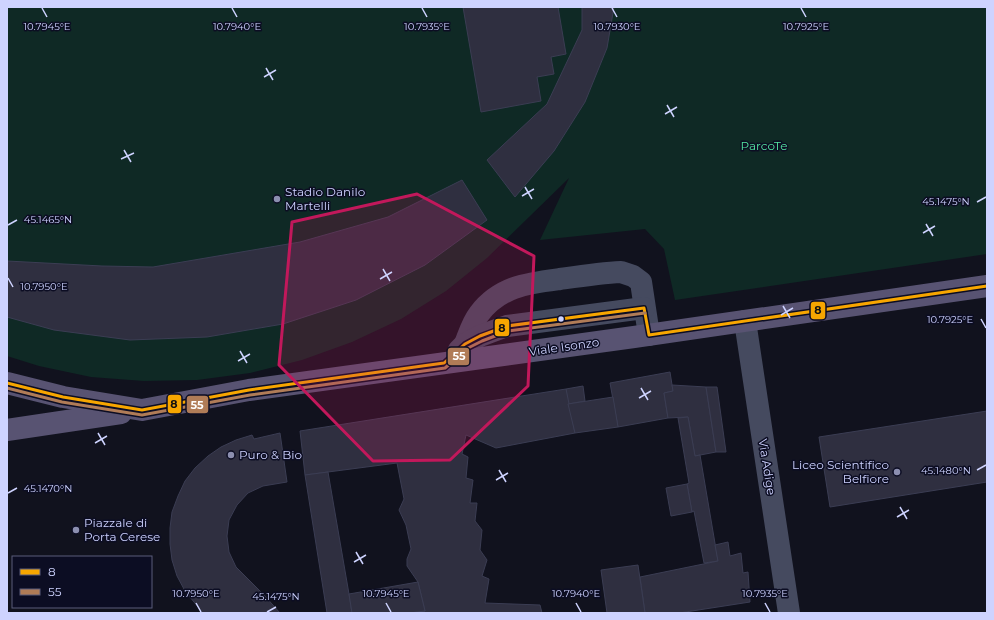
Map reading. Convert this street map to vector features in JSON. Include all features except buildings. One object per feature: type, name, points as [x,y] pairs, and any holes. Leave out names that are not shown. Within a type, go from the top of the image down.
[{"type":"main road","name":"Viale Isonzo","points":[[7,430],[142,410],[249,390],[649,335],[987,286]]},
{"type":"main road","name":"Viale Isonzo","points":[[7,383],[63,397],[142,410]]},
{"type":"street","points":[[465,344],[471,327],[479,314],[495,297],[506,291],[534,282],[621,272],[633,276],[641,282],[649,335]]},
{"type":"street","points":[[444,363],[465,344],[480,336],[507,326],[644,308]]},
{"type":"street","name":"Via Adige","points":[[745,321],[789,613]]},
{"type":"highlighted area","points":[[417,194],[534,256],[528,386],[450,460],[373,461],[279,365],[292,222]]},
{"type":"green space","name":"Stadio Danilo Martelli","points":[[7,7],[987,7],[987,254],[675,300],[664,249],[645,229],[540,240],[569,178],[487,258],[446,291],[401,319],[352,342],[302,360],[250,373],[197,380],[144,381],[91,377],[39,366],[7,356]]},
{"type":"transit line","name":"8","points":[[7,383],[63,397],[142,410],[249,390],[444,363],[465,344],[480,336],[507,326],[644,308],[649,335],[987,286]]},
{"type":"transit line","name":"55","points":[[7,388],[62,402],[142,415],[250,395],[445,368],[468,348],[508,331],[645,313]]},
{"type":"place","name":"Stadio Danilo Martelli","points":[[277,199]]},
{"type":"place","name":"Puro & Bio","points":[[231,455]]},
{"type":"place","name":"Liceo Scientifico Belfiore","points":[[897,472]]},
{"type":"place","name":"Piazzale di Porta Cerese","points":[[76,530]]},
{"type":"park label","name":"ParcoTe","points":[[764,146]]}]
